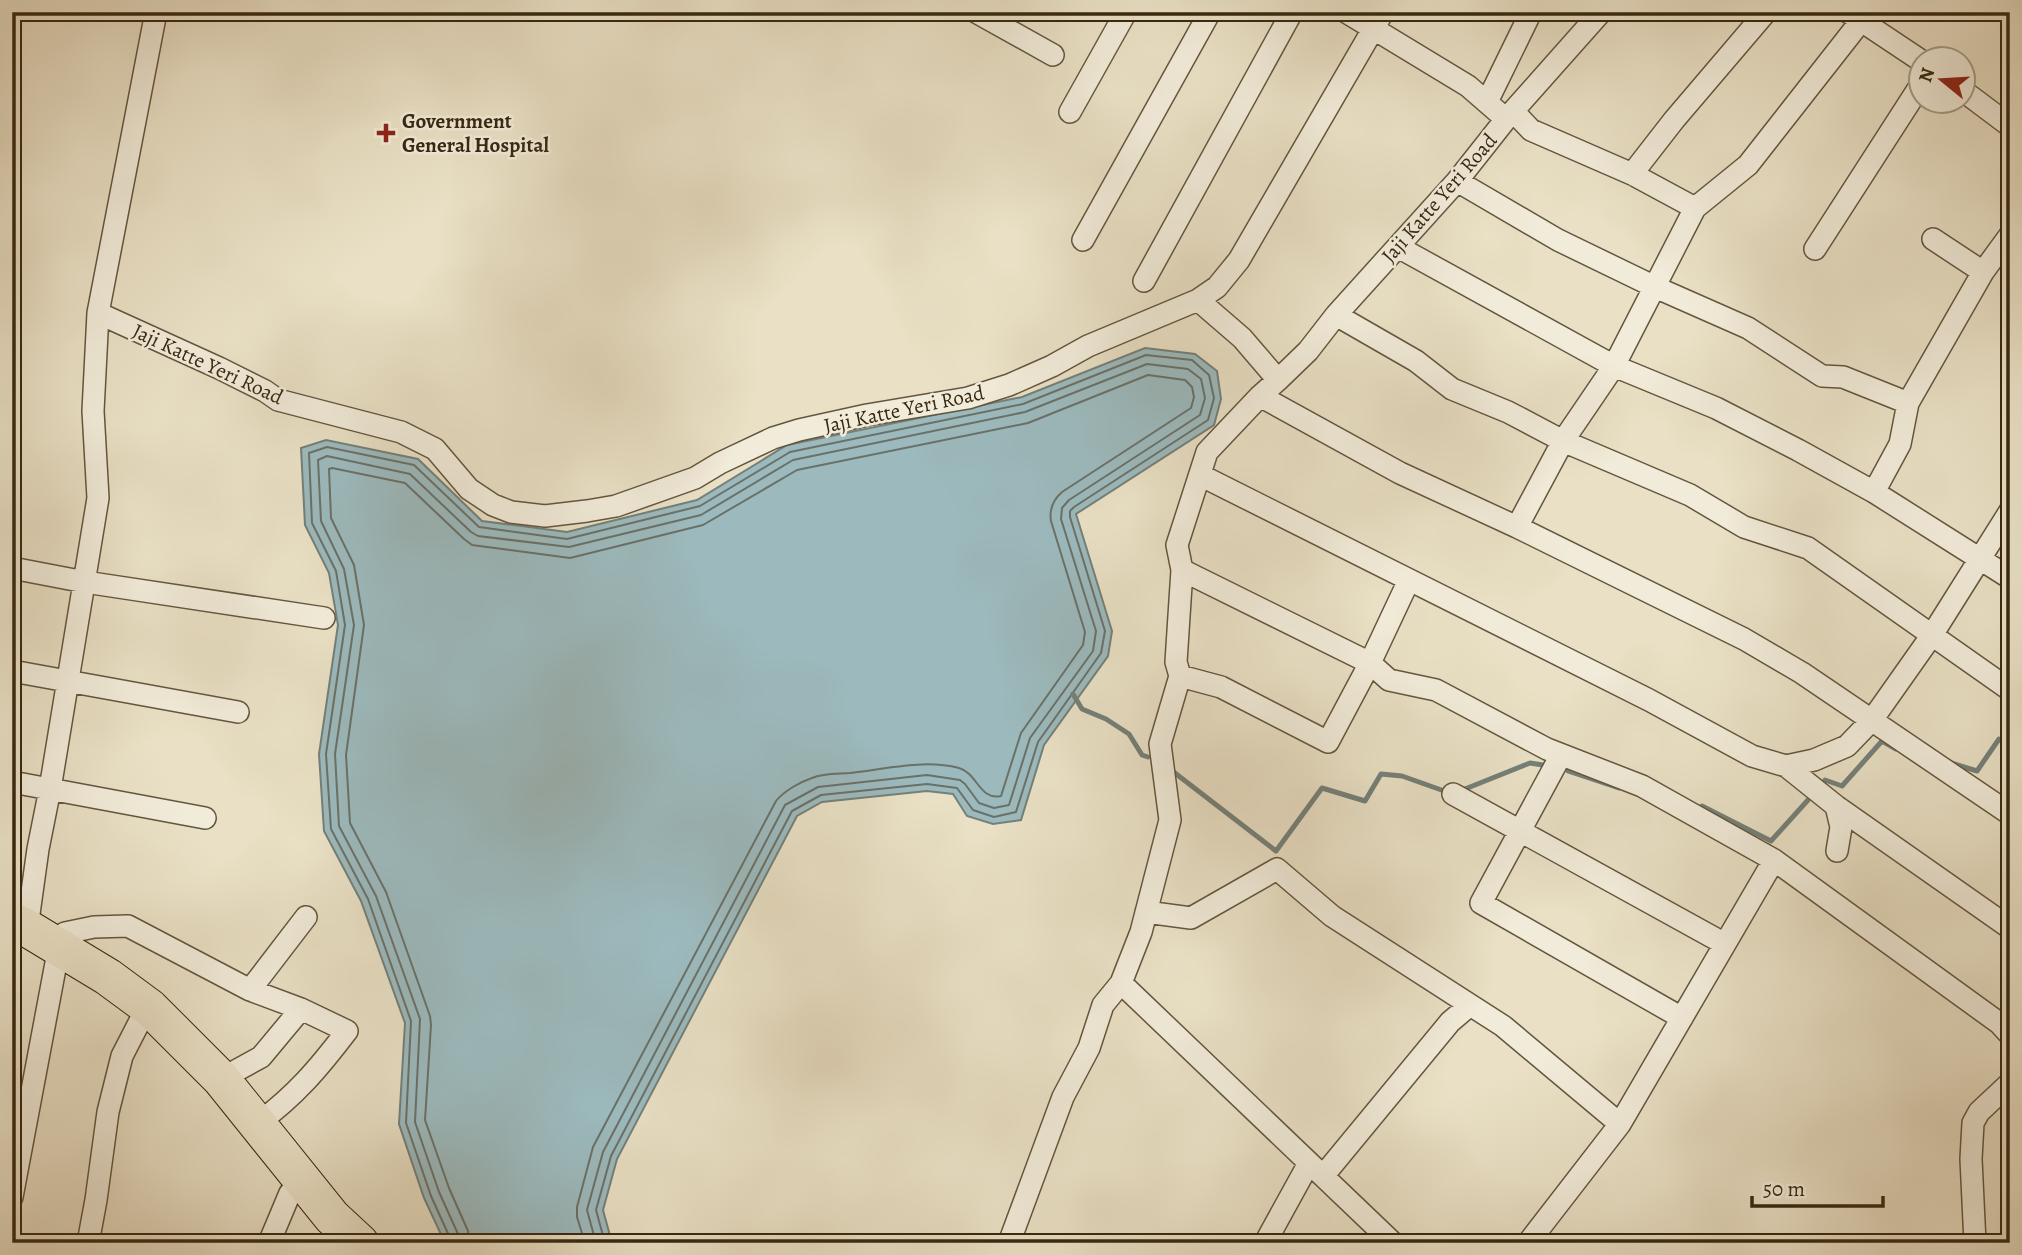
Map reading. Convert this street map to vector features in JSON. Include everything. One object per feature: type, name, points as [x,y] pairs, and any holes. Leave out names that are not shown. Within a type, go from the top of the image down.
[{"type":"highway","points":[[17,929],[57,955],[140,1021],[212,1088],[290,1193],[334,1243]]},
{"type":"highway","points":[[57,955],[108,977],[150,1008],[221,1079],[331,1217],[360,1243]]},
{"type":"street","points":[[17,929],[50,789],[98,498],[93,411],[98,313],[156,12]]},
{"type":"street","points":[[976,12],[1054,55]]},
{"type":"street","points":[[1070,112],[1126,12]]},
{"type":"street","points":[[1083,240],[1209,12]]},
{"type":"street","points":[[1144,281],[1292,12]]},
{"type":"street","points":[[1346,12],[1378,20],[1487,102],[1531,131],[1632,174],[1695,208]]},
{"type":"street","points":[[1487,102],[1531,12]]},
{"type":"street","name":"Jaji Katte Yeri Road","points":[[1180,676],[1176,662],[1182,570],[1177,545],[1207,452],[1260,396],[1308,351],[1336,315],[1457,181],[1510,115],[1601,12]]},
{"type":"street","points":[[1632,174],[1766,12]]},
{"type":"street","points":[[1517,527],[1563,441],[1614,366],[1695,208],[1748,166],[1860,15],[1906,50]]},
{"type":"street","name":"Jaji Katte Yeri Road","points":[[98,313],[219,368],[278,400],[401,432],[435,449],[469,489],[493,505],[511,512],[545,516],[616,506],[695,478],[773,438],[891,411],[968,398],[1009,385],[1088,346],[1198,300],[1217,287],[1239,260],[1378,20]]},
{"type":"street","points":[[1976,100],[2009,124]]},
{"type":"street","points":[[1815,249],[1906,108]]},
{"type":"street","points":[[1457,181],[1558,240],[1748,328],[1822,376],[1843,377],[1908,402]]},
{"type":"street","points":[[1874,492],[1900,444],[1908,402],[1983,272],[2010,235]]},
{"type":"street","points":[[1933,239],[1983,272]]},
{"type":"street","points":[[1398,247],[1614,366],[1716,408],[1798,450],[1874,492],[2010,578]]},
{"type":"street","points":[[1198,300],[1242,338],[1278,380]]},
{"type":"street","points":[[1336,315],[1416,361],[1452,388],[1508,412],[1563,441],[1690,495],[1744,527],[1808,548],[2010,690]]},
{"type":"street","points":[[1260,396],[1400,472],[1744,639],[1801,673],[2010,814]]},
{"type":"street","points":[[1200,475],[1660,706],[1752,756],[1786,765],[1836,806],[2010,928]]},
{"type":"street","points":[[1786,765],[1814,760],[1847,746],[1872,720],[1932,635],[2010,511]]},
{"type":"street","points":[[12,569],[324,618]]},
{"type":"street","points":[[1182,570],[1370,663],[1389,680],[1436,690],[1547,749],[1642,786],[1774,860],[1999,1023],[2010,1035]]},
{"type":"street","points":[[1009,1243],[1063,1097],[1089,1048],[1102,1005],[1121,983],[1141,932],[1170,820],[1160,744],[1180,676],[1221,687],[1328,742],[1370,663],[1409,580]]},
{"type":"street","points":[[12,671],[237,712]]},
{"type":"street","points":[[1561,754],[1481,903],[1682,1018]]},
{"type":"street","points":[[12,782],[205,818]]},
{"type":"street","points":[[1453,794],[1726,944]]},
{"type":"street","points":[[1836,806],[1841,827],[1837,851]]},
{"type":"street","points":[[1528,1243],[1620,1124],[1774,860]]},
{"type":"street","points":[[1146,912],[1191,918],[1277,869],[1332,916],[1503,1026],[1620,1124]]},
{"type":"street","points":[[250,989],[306,917]]},
{"type":"street","points":[[12,1197],[57,955],[65,933],[94,927],[128,926],[250,989],[347,1031],[315,1073],[283,1105],[257,1124]]},
{"type":"street","points":[[1121,983],[1393,1243]]},
{"type":"street","points":[[1265,1243],[1316,1170],[1450,1022],[1470,1006]]},
{"type":"street","points":[[221,1079],[261,1057],[301,1009]]},
{"type":"street","points":[[88,1243],[108,1112],[122,1056],[140,1021]]},
{"type":"street","points":[[1975,1243],[1971,1159],[1973,1123],[1979,1112],[2010,1083]]},
{"type":"street","points":[[270,1243],[290,1193]]},
{"type":"water","points":[[1145,348],[1195,354],[1217,371],[1221,399],[1214,425],[1076,514],[1112,631],[1108,656],[1044,745],[1021,820],[993,824],[967,816],[953,794],[927,791],[822,802],[797,816],[617,1159],[603,1210],[612,1243],[445,1243],[424,1198],[399,1124],[405,1023],[361,901],[324,831],[319,754],[338,625],[329,573],[305,525],[301,448],[326,440],[418,459],[482,521],[567,532],[697,500],[787,445],[1022,397]]},
{"type":"waterway","points":[[1073,694],[1082,709],[1106,719],[1129,734],[1142,755],[1148,757]]},
{"type":"waterway","points":[[1948,762],[1977,771],[1999,739],[2010,745]]},
{"type":"waterway","points":[[1825,780],[1842,786],[1882,741],[1896,749]]},
{"type":"waterway","points":[[1460,791],[1530,763],[1549,766]]},
{"type":"waterway","points":[[1171,770],[1276,851],[1322,788],[1365,801],[1381,774],[1402,776],[1447,792]]},
{"type":"waterway","points":[[1568,771],[1619,788]]},
{"type":"waterway","points":[[1702,806],[1771,841],[1808,800]]},
{"type":"place","name":"Government General Hospital","points":[[386,133]]}]
